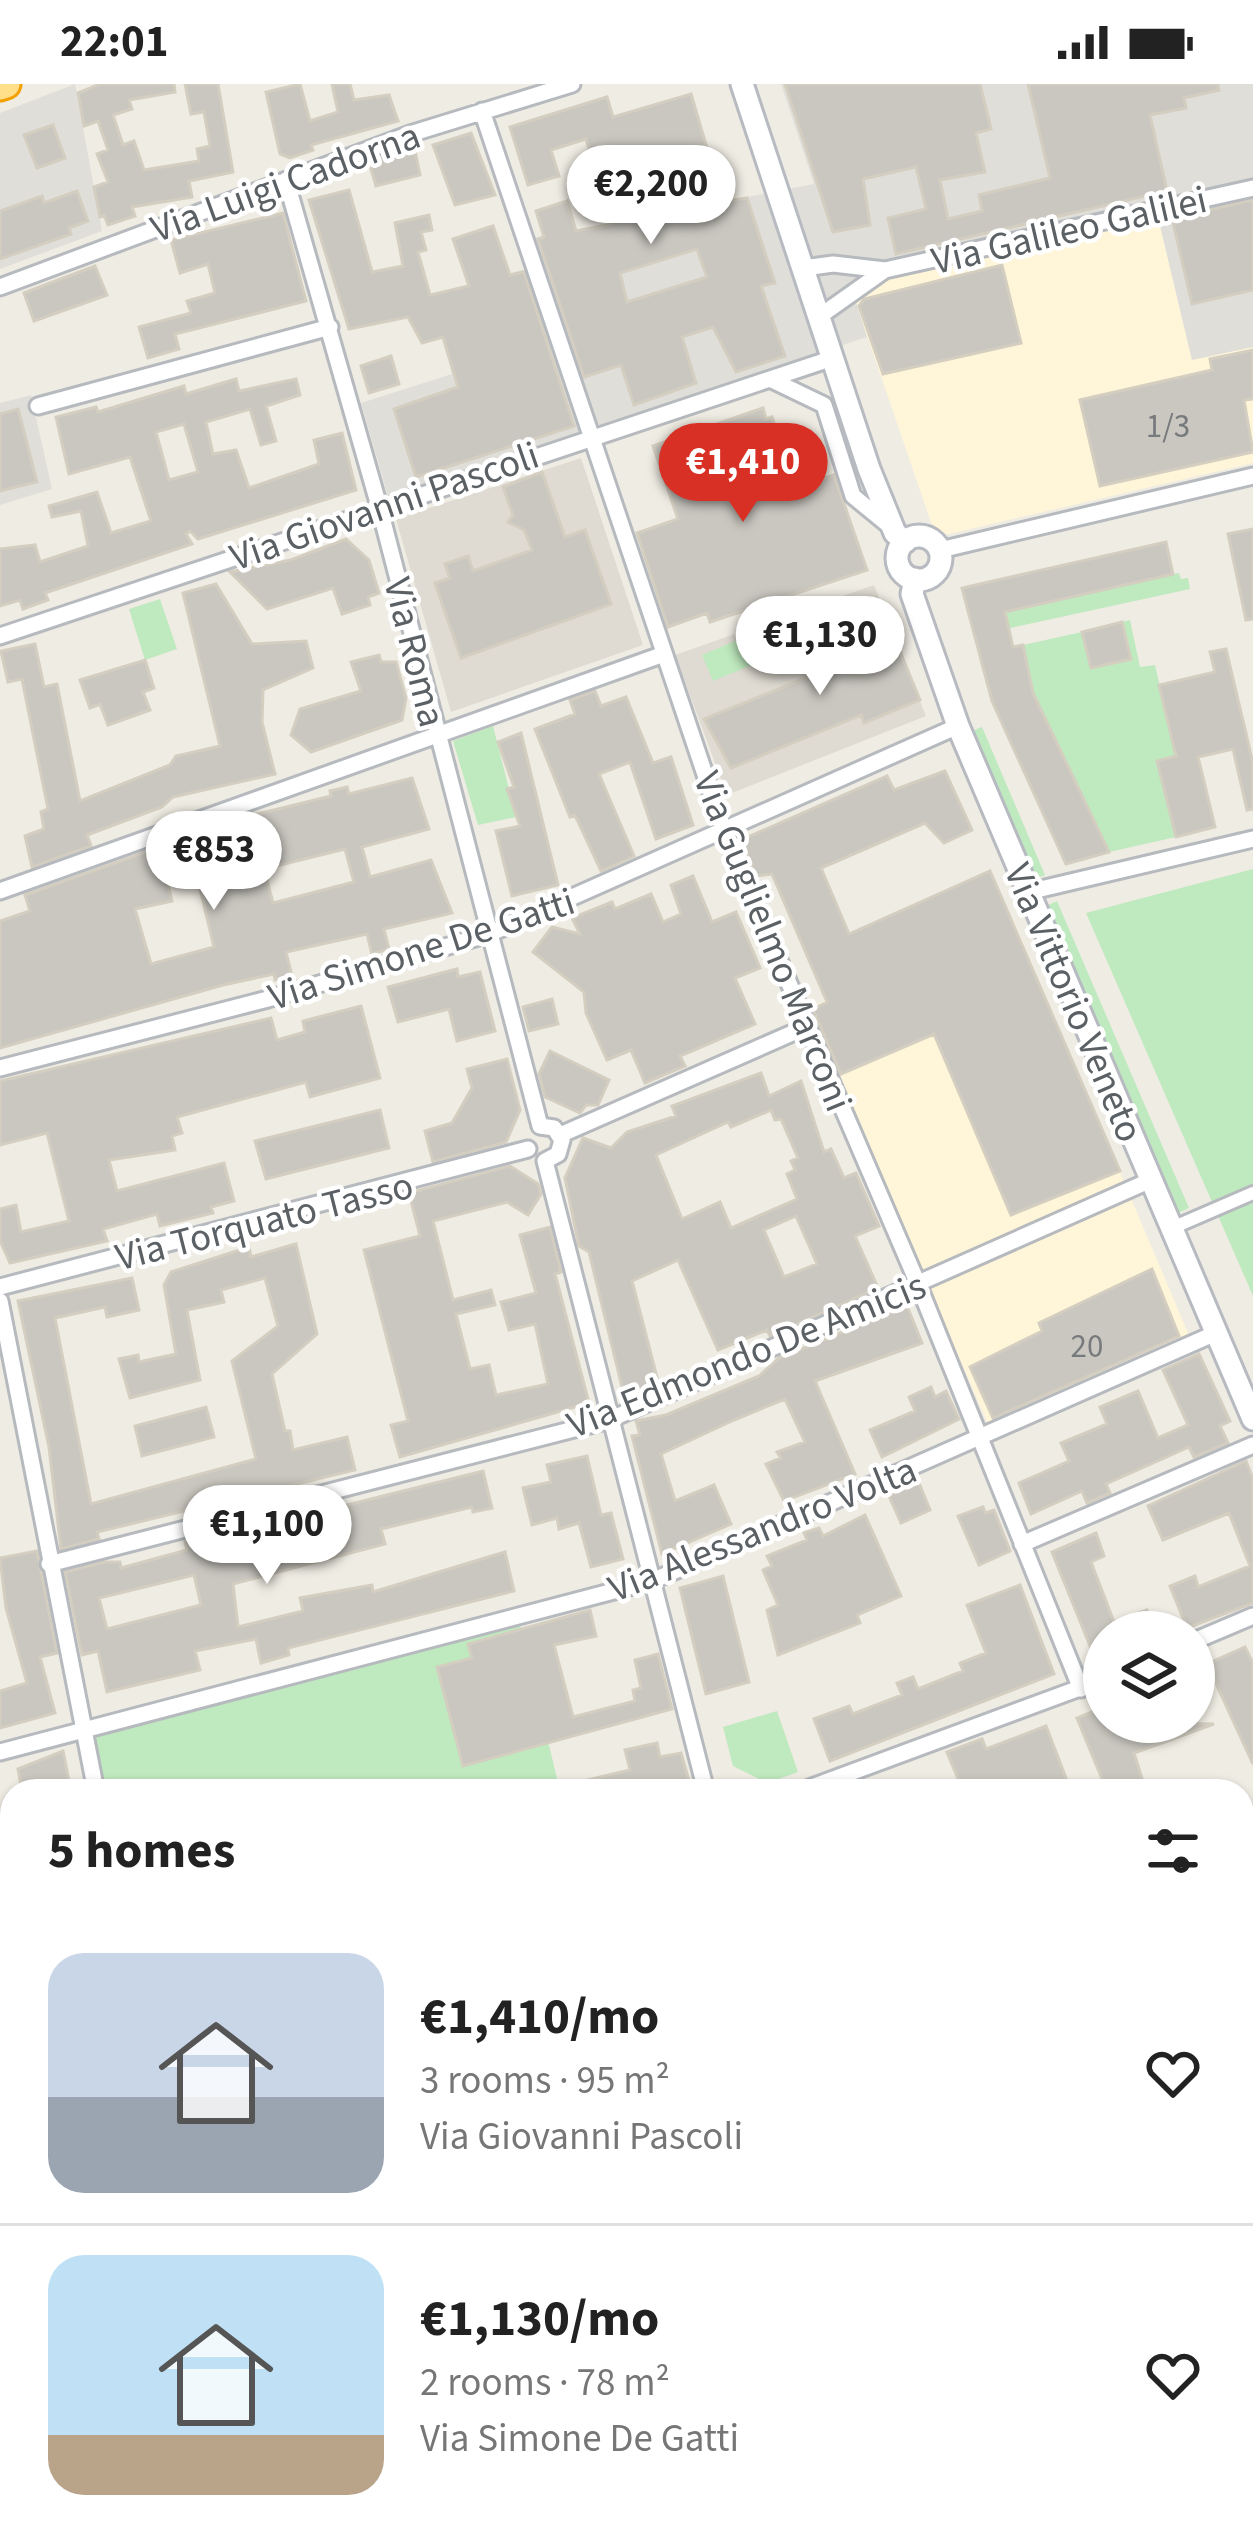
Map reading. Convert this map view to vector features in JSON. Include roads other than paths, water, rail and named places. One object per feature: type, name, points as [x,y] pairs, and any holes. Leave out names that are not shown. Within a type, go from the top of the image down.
[{"type":"main road","points":[[742,84],[833,358],[899,536],[898,560],[915,579],[934,575],[940,550],[925,537],[899,536]]},
{"type":"main road","name":"Via Vittorio Veneto","points":[[915,579],[912,594],[958,726],[1253,1419]]},
{"type":"street","name":"Via Luigi Cadorna","points":[[0,286],[286,180],[572,84]]},
{"type":"street","name":"Via Guglielmo Marconi","points":[[482,111],[725,834],[918,1284],[1081,1689]]},
{"type":"street","name":"Via Roma","points":[[286,180],[379,506],[540,1126]]},
{"type":"street","name":"Via Galileo Galilei","points":[[803,268],[833,264],[885,270],[1253,188]]},
{"type":"street","name":"Via Galileo Galilei","points":[[820,316],[885,270]]},
{"type":"street","points":[[38,406],[330,327]]},
{"type":"street","name":"Via Giovanni Pascoli","points":[[0,636],[833,358]]},
{"type":"street","points":[[769,379],[824,405],[853,496],[899,536]]},
{"type":"street","points":[[940,550],[1253,476]]},
{"type":"street","points":[[0,891],[664,654]]},
{"type":"street","name":"Via Simone De Gatti","points":[[0,1067],[268,999],[489,934],[725,834],[958,726]]},
{"type":"street","points":[[1028,892],[1253,839]]},
{"type":"street","points":[[703,1779],[545,1161],[527,1149],[529,1135],[540,1126],[560,1135],[806,1027]]},
{"type":"street","points":[[545,1161],[558,1154],[560,1135]]},
{"type":"street","name":"Via Torquato Tasso","points":[[0,1287],[527,1149]]},
{"type":"street","name":"Via Edmondo De Amicis","points":[[49,1564],[609,1420],[1151,1180]]},
{"type":"street","points":[[1172,1228],[1253,1193]]},
{"type":"street","points":[[0,1301],[93,1779]]},
{"type":"street","name":"Via Alessandro Volta","points":[[0,1752],[652,1581],[1216,1333]]},
{"type":"street","points":[[1022,1544],[1253,1445]]},
{"type":"street","points":[[1215,1632],[1253,1616]]},
{"type":"street","points":[[834,1779],[1081,1689]]}]
